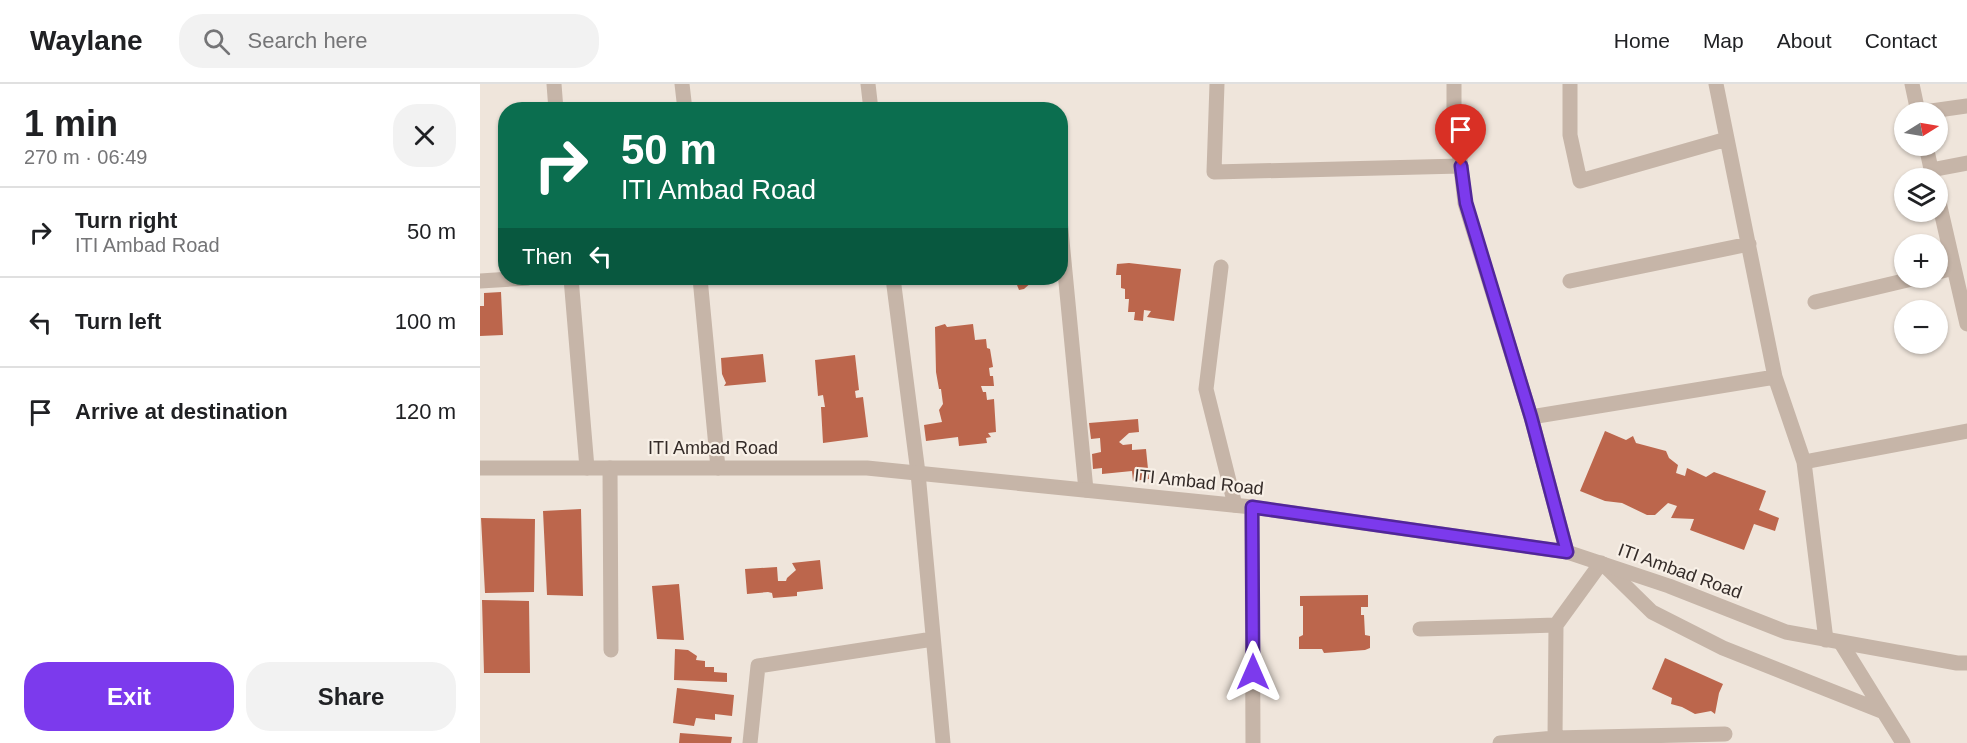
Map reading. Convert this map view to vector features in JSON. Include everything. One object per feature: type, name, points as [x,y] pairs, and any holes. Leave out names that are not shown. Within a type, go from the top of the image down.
[{"type":"street","points":[[554,84],[555,102]]},
{"type":"street","points":[[682,84],[684,102]]},
{"type":"street","points":[[867,84],[870,102]]},
{"type":"street","points":[[1217,84],[1214,172],[1461,166]]},
{"type":"street","points":[[1454,84],[1454,107],[1466,203],[1531,417],[1567,552]]},
{"type":"street","points":[[1570,84],[1570,135],[1580,181],[1727,139]]},
{"type":"street","points":[[1716,84],[1775,377],[1804,462],[1833,641],[1884,712],[1903,743]]},
{"type":"street","points":[[1912,84],[1916,102]]},
{"type":"street","points":[[1948,109],[1967,106]]},
{"type":"street","points":[[1948,169],[1967,163]]},
{"type":"street","points":[[1943,222],[1967,324]]},
{"type":"street","points":[[1570,281],[1749,244]]},
{"type":"street","points":[[1221,267],[1206,389],[1235,505]]},
{"type":"street","points":[[1948,270],[1954,268]]},
{"type":"street","points":[[480,281],[498,280]]},
{"type":"street","points":[[1815,302],[1894,283]]},
{"type":"street","points":[[572,285],[587,468]]},
{"type":"street","points":[[701,285],[718,468]]},
{"type":"street","points":[[894,285],[918,473],[943,743]]},
{"type":"street","points":[[1066,285],[1086,490]]},
{"type":"street","points":[[1531,417],[1775,377]]},
{"type":"street","points":[[1804,462],[1967,431]]},
{"type":"street","name":"ITI Ambad Road","points":[[480,468],[867,468],[1252,507],[1567,552],[1669,586],[1786,633],[1967,663]]},
{"type":"street","points":[[610,468],[610,650]]},
{"type":"street","points":[[1252,507],[1253,743]]},
{"type":"street","points":[[1555,738],[1556,625],[1602,564],[1652,612],[1724,648],[1884,712]]},
{"type":"street","points":[[1420,629],[1556,625]]},
{"type":"street","points":[[750,743],[758,666],[933,639]]},
{"type":"street","points":[[1500,743],[1555,738],[1725,734]]},
{"type":"building","points":[[1129,263],[1181,269],[1174,321],[1147,317],[1151,311],[1144,310],[1143,321],[1134,320],[1135,312],[1128,312],[1129,299],[1125,299],[1125,289],[1121,288],[1121,275],[1116,275],[1117,264]]},
{"type":"building","points":[[1017,285],[1028,285],[1024,289],[1019,290]]},
{"type":"building","points":[[501,292],[503,335],[480,336],[480,306],[484,306],[484,293]]},
{"type":"building","points":[[945,324],[947,327],[973,324],[975,340],[986,339],[987,348],[990,349],[993,367],[989,368],[994,386],[981,386],[983,392],[986,392],[987,400],[994,399],[996,432],[988,433],[991,437],[986,438],[987,443],[959,446],[958,437],[926,441],[924,425],[942,422],[939,410],[943,404],[936,372],[935,327]]},
{"type":"building","points":[[763,354],[766,382],[724,386],[726,383],[722,374],[721,358]]},
{"type":"building","points":[[855,355],[859,390],[855,391],[856,398],[863,397],[868,437],[823,443],[821,407],[825,407],[823,395],[818,396],[815,360]]},
{"type":"building","points":[[1138,419],[1139,432],[1129,433],[1119,442],[1123,445],[1132,444],[1132,450],[1146,449],[1149,479],[1133,481],[1132,471],[1102,474],[1102,468],[1093,469],[1092,454],[1101,452],[1100,438],[1091,439],[1089,423]]},
{"type":"building","points":[[1605,431],[1626,440],[1633,436],[1636,443],[1666,451],[1669,458],[1678,465],[1676,473],[1685,476],[1687,468],[1706,477],[1714,472],[1766,491],[1759,510],[1779,518],[1775,531],[1754,524],[1744,550],[1690,530],[1694,519],[1671,518],[1677,506],[1668,503],[1655,515],[1647,515],[1622,503],[1605,501],[1580,491]]},
{"type":"building","points":[[581,509],[583,596],[547,595],[543,511]]},
{"type":"building","points":[[481,518],[535,519],[534,592],[485,593]]},
{"type":"building","points":[[820,560],[823,589],[797,592],[797,596],[773,598],[772,593],[768,592],[747,594],[745,569],[777,567],[778,581],[786,581],[796,570],[792,563]]},
{"type":"building","points":[[679,584],[684,640],[657,639],[652,586]]},
{"type":"building","points":[[1368,595],[1368,607],[1361,607],[1361,615],[1364,615],[1365,635],[1370,636],[1370,648],[1324,653],[1322,649],[1299,649],[1299,637],[1303,635],[1303,606],[1300,606],[1300,596]]},
{"type":"building","points":[[482,600],[529,601],[530,673],[484,673]]},
{"type":"building","points":[[675,649],[688,650],[697,656],[696,660],[705,661],[705,667],[714,667],[714,672],[727,673],[727,682],[674,680]]},
{"type":"building","points":[[1665,658],[1723,684],[1715,714],[1711,711],[1695,714],[1671,704],[1672,698],[1652,689]]},
{"type":"building","points":[[677,688],[734,695],[732,716],[715,714],[715,720],[696,718],[694,726],[673,723]]},
{"type":"building","points":[[680,733],[732,737],[731,743],[679,743]]},
{"type":"route","points":[[1253,672],[1252,507],[1567,552],[1531,417],[1466,203],[1461,166]]}]
